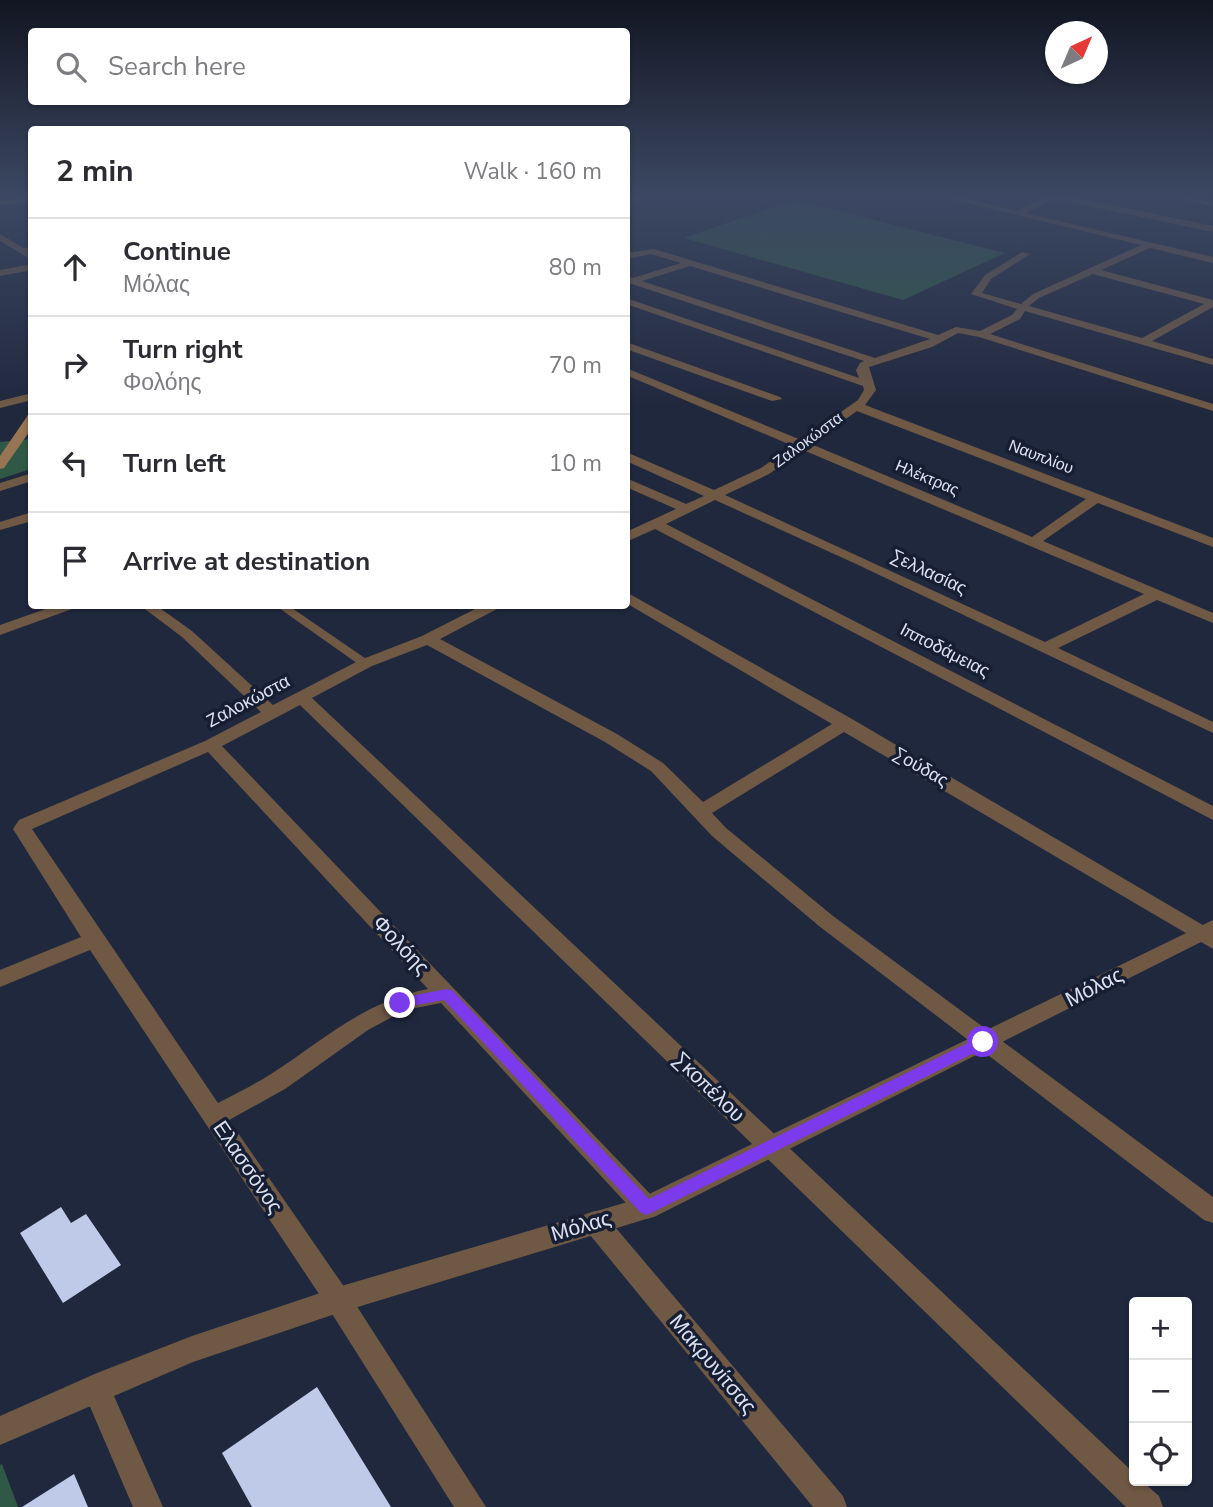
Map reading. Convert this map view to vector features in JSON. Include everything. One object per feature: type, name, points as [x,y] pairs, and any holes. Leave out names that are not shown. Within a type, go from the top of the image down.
[{"type":"main road","points":[[0,465],[28,424]]},
{"type":"street","points":[[630,281],[675,267]]},
{"type":"street","points":[[704,267],[940,339]]},
{"type":"street","points":[[1004,267],[988,277],[976,294],[1213,362]]},
{"type":"street","points":[[981,334],[1016,317],[1037,296],[1097,267]]},
{"type":"street","points":[[0,273],[28,268]]},
{"type":"street","points":[[1091,270],[1213,303]]},
{"type":"street","points":[[630,281],[874,361],[940,339],[956,330],[981,334],[1213,408]]},
{"type":"street","points":[[630,302],[867,384]]},
{"type":"street","points":[[1143,342],[1213,303]]},
{"type":"street","points":[[630,346],[776,399]]},
{"type":"street","name":"Ζαλοκώστα","points":[[630,533],[656,524],[774,466],[862,402],[870,390],[862,370],[864,365],[874,361]]},
{"type":"street","name":"Ηλέκτρας","points":[[630,373],[1213,618]]},
{"type":"street","points":[[0,405],[28,397]]},
{"type":"street","name":"Ναυπλίου","points":[[856,406],[1213,543]]},
{"type":"street","name":"Σελλασίας","points":[[630,458],[1046,648],[1213,728]]},
{"type":"street","points":[[0,487],[28,478]]},
{"type":"street","points":[[630,484],[687,509]]},
{"type":"street","points":[[1033,542],[1098,497]]},
{"type":"street","points":[[0,527],[28,517]]},
{"type":"street","name":"Ιπποδάμειας","points":[[656,524],[898,647],[1213,814]]},
{"type":"street","points":[[1046,648],[1157,594]]},
{"type":"street","name":"Σούδας","points":[[630,598],[1209,934]]},
{"type":"street","points":[[0,630],[59,609]]},
{"type":"street","points":[[152,609],[187,634],[271,712]]},
{"type":"street","name":"Ζαλοκώστα","points":[[22,829],[26,824],[50,813],[211,745],[366,663],[428,639],[486,609]]},
{"type":"street","points":[[428,639],[640,756],[676,784],[700,812],[765,872],[983,1042],[1213,1212]]},
{"type":"street","name":"Σκοπέλου","points":[[300,696],[1148,1507]]},
{"type":"street","points":[[700,812],[846,723]]},
{"type":"street","name":"Φολόης","points":[[211,745],[647,1208]]},
{"type":"street","name":"Ελασσόνος","points":[[22,829],[338,1300],[471,1507]]},
{"type":"street","name":"Μόλας","points":[[0,1431],[192,1349],[338,1300],[647,1208],[1209,934]]},
{"type":"street","points":[[0,979],[94,940]]},
{"type":"street","points":[[214,1117],[277,1082],[360,1024],[400,1003],[447,994]]},
{"type":"street","name":"Μακρυνίτσας","points":[[594,1222],[832,1507]]},
{"type":"street","points":[[96,1388],[148,1507]]},
{"type":"lane","points":[[286,609],[366,663]]},
{"type":"green space","points":[[788,267],[974,267],[903,300]]},
{"type":"green space","points":[[28,439],[28,470],[0,479],[0,442]]},
{"type":"green space","points":[[2,1464],[18,1507],[0,1507]]},
{"type":"building","points":[[61,1207],[71,1223],[86,1214],[121,1265],[63,1303],[20,1233]]},
{"type":"building","points":[[317,1387],[391,1507],[252,1507],[222,1453]]},
{"type":"building","points":[[74,1474],[88,1507],[22,1507]]},
{"type":"route","points":[[400,1003],[447,994],[647,1208],[983,1042]]}]
